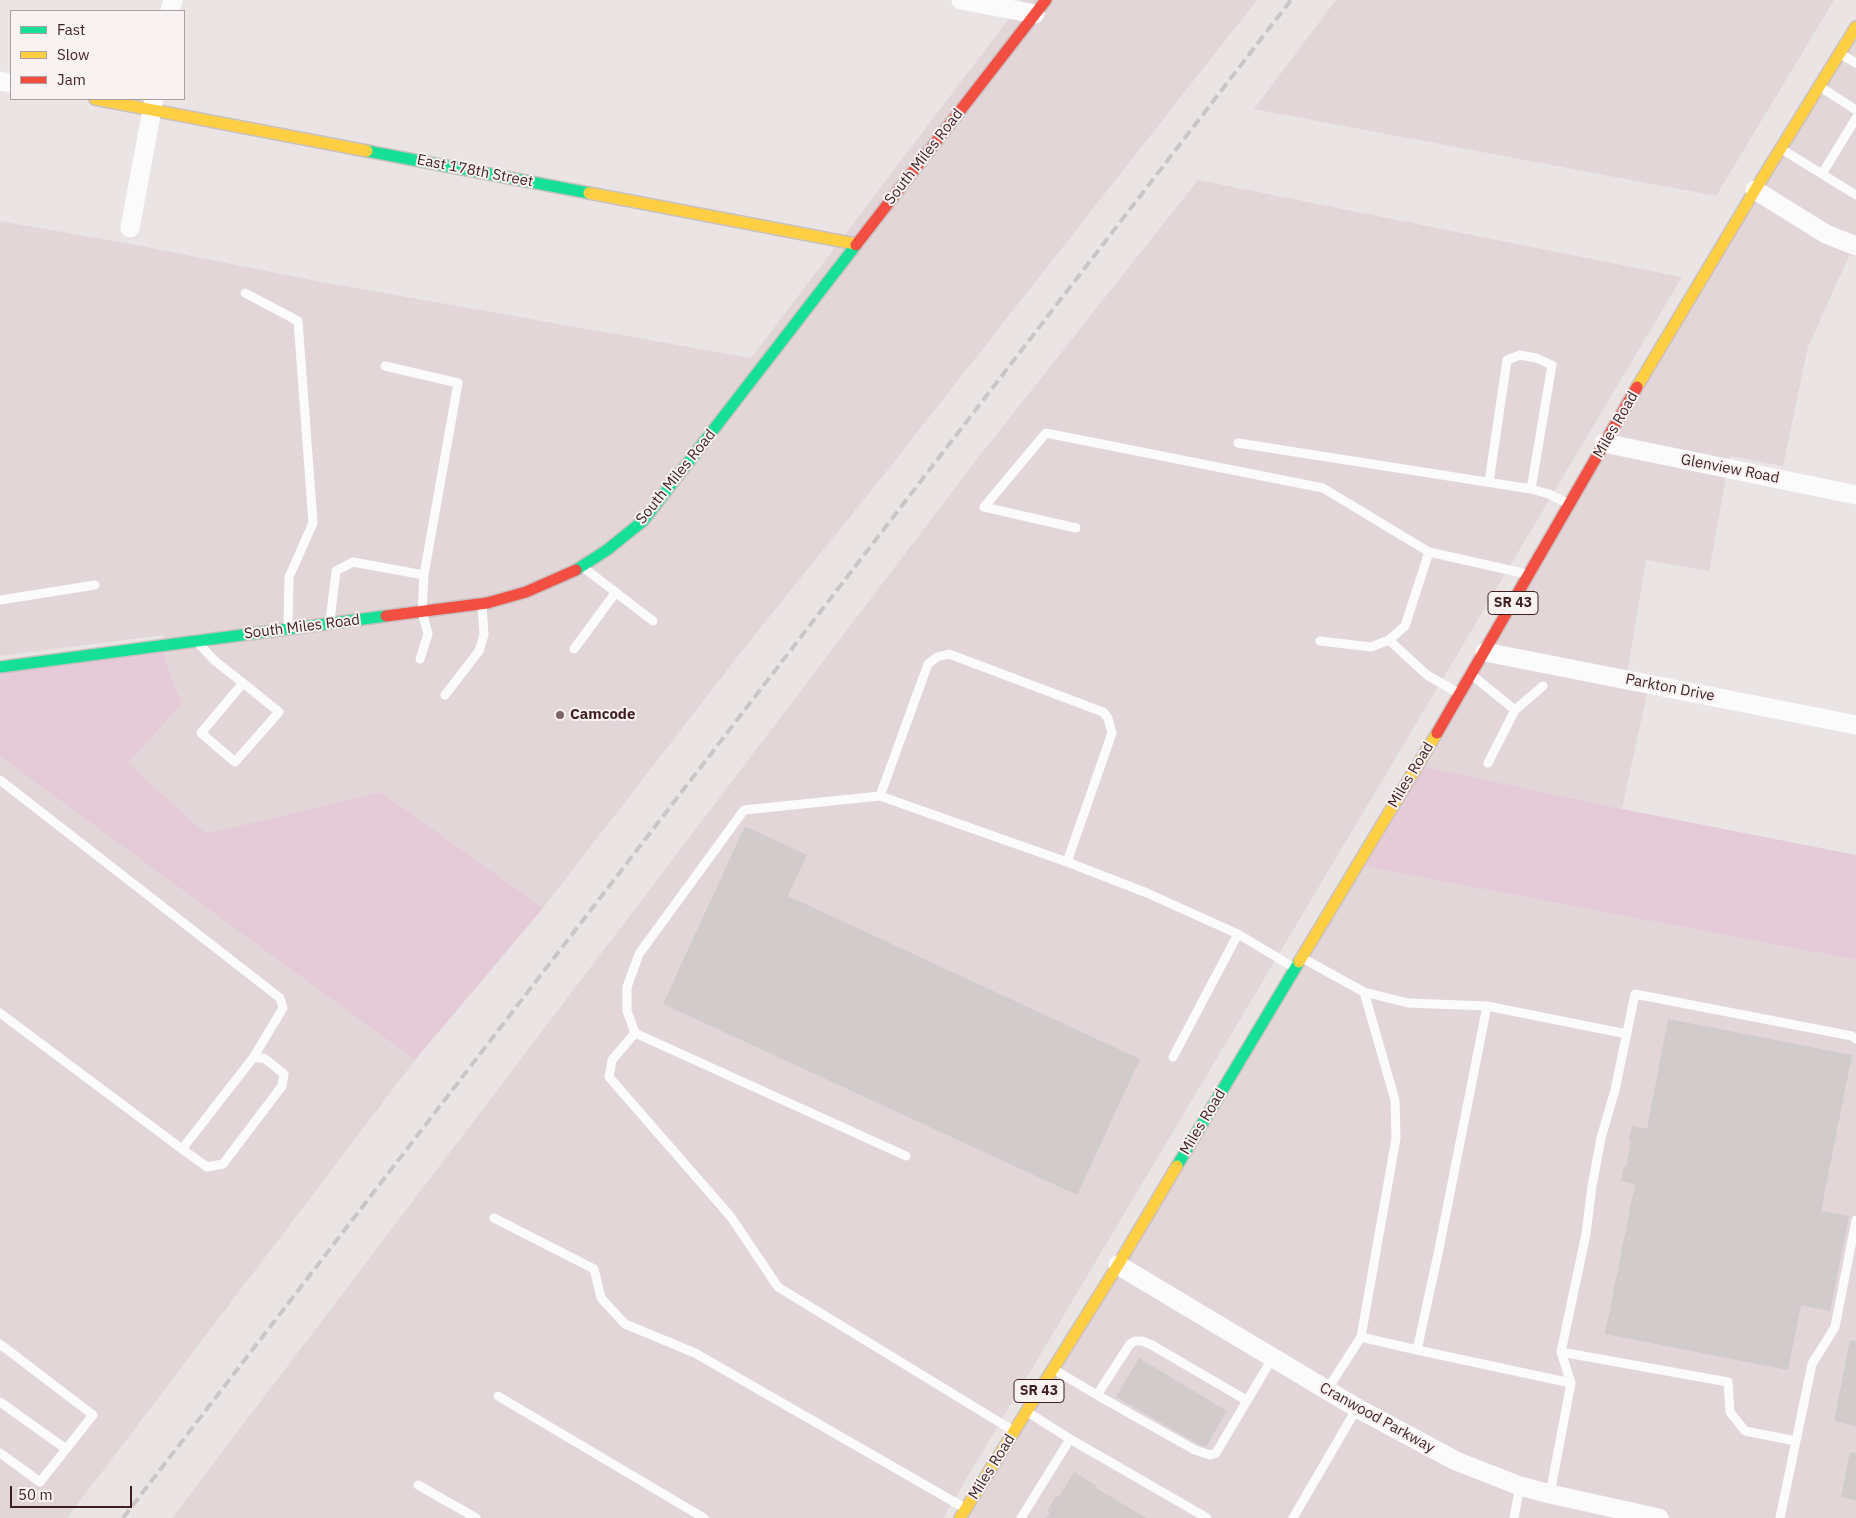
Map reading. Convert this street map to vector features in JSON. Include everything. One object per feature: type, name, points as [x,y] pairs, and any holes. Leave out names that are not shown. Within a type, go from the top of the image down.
[{"type":"street","points":[[961,0],[1041,7]]},
{"type":"street","name":"South Miles Road","points":[[0,667],[482,604],[526,592],[570,574],[607,550],[644,521],[771,358],[856,244],[1041,7]]},
{"type":"street","name":"Miles Road","points":[[963,1513],[1118,1265],[1485,652],[1604,443],[1754,190],[1856,27]]},
{"type":"street","name":"East 178th Street","points":[[106,100],[153,104],[856,244]]},
{"type":"street","points":[[130,228],[153,104]]},
{"type":"street","points":[[1754,190],[1826,234],[1856,246]]},
{"type":"street","name":"Glenview Road","points":[[1604,443],[1856,495]]},
{"type":"street","name":"Parkton Drive","points":[[1485,652],[1856,725]]},
{"type":"street","name":"Cranwood Parkway","points":[[1118,1265],[1358,1408],[1456,1461],[1520,1486],[1659,1518]]},
{"type":"lane","points":[[1840,53],[1856,63]]},
{"type":"lane","points":[[1819,86],[1856,110]]},
{"type":"lane","points":[[1822,174],[1856,118]]},
{"type":"lane","points":[[1780,148],[1856,195]]},
{"type":"lane","points":[[245,292],[298,321],[312,523],[289,577],[288,629]]},
{"type":"lane","points":[[1489,482],[1507,360],[1520,356],[1536,358],[1552,365],[1530,489]]},
{"type":"lane","points":[[385,366],[458,382],[424,575],[422,612],[428,634],[420,659]]},
{"type":"lane","points":[[1076,528],[984,507],[1046,433],[1323,488],[1430,552],[1530,574]]},
{"type":"lane","points":[[1238,443],[1530,489],[1549,494],[1570,504]]},
{"type":"lane","points":[[1320,641],[1371,647],[1389,640],[1405,626],[1430,552]]},
{"type":"lane","points":[[330,624],[336,571],[354,562],[424,575]]},
{"type":"lane","points":[[582,566],[653,621]]},
{"type":"lane","points":[[0,600],[96,585]]},
{"type":"lane","points":[[574,649],[616,592]]},
{"type":"lane","points":[[445,696],[479,651],[484,635],[482,604]]},
{"type":"lane","points":[[1389,640],[1427,675],[1460,693]]},
{"type":"lane","points":[[197,641],[215,661],[243,683],[279,712],[235,762],[201,734],[243,683]]},
{"type":"lane","points":[[880,796],[928,664],[937,657],[949,654],[1103,712],[1108,718],[1112,733],[1067,862]]},
{"type":"lane","points":[[1471,674],[1516,710]]},
{"type":"lane","points":[[1488,763],[1516,710],[1543,686]]},
{"type":"lane","points":[[0,780],[280,998],[283,1008],[253,1058],[182,1149]]},
{"type":"lane","points":[[906,1156],[635,1033],[627,1011],[627,987],[639,954],[744,810],[880,796],[1067,862],[1156,897],[1238,934],[1295,968]]},
{"type":"lane","points":[[1173,1057],[1238,934]]},
{"type":"lane","points":[[1302,958],[1364,992],[1408,1003],[1487,1006],[1627,1034]]},
{"type":"lane","points":[[1327,1390],[1361,1337],[1396,1138],[1394,1100],[1364,992]]},
{"type":"lane","points":[[1550,1494],[1571,1383],[1561,1352],[1586,1234],[1601,1138],[1615,1090],[1635,994],[1852,1036],[1856,1039]]},
{"type":"lane","points":[[1417,1350],[1487,1006]]},
{"type":"lane","points":[[0,1013],[207,1168],[223,1164],[282,1086],[284,1074],[264,1058],[253,1058]]},
{"type":"lane","points":[[635,1033],[612,1060],[609,1076],[731,1217],[778,1287],[1014,1432]]},
{"type":"lane","points":[[494,1218],[594,1269],[601,1298],[625,1324],[695,1353],[963,1513]]},
{"type":"lane","points":[[1780,1518],[1812,1364],[1835,1327],[1856,1220]]},
{"type":"lane","points":[[1361,1337],[1571,1383]]},
{"type":"lane","points":[[1097,1395],[1130,1344],[1135,1341],[1142,1341],[1246,1400]]},
{"type":"lane","points":[[0,1344],[93,1415],[40,1482],[0,1453]]},
{"type":"lane","points":[[1561,1352],[1728,1382],[1730,1412],[1745,1431],[1796,1441]]},
{"type":"lane","points":[[1053,1369],[1195,1450],[1210,1455],[1216,1453],[1273,1357]]},
{"type":"lane","points":[[498,1396],[704,1518]]},
{"type":"lane","points":[[0,1402],[66,1449]]},
{"type":"lane","points":[[1293,1518],[1358,1408]]},
{"type":"lane","points":[[1026,1412],[1207,1518]]},
{"type":"lane","points":[[1021,1518],[1070,1439]]},
{"type":"lane","points":[[418,1485],[476,1518]]},
{"type":"lane","points":[[1514,1518],[1520,1486]]},
{"type":"shaded area","points":[[1023,0],[1257,0],[893,463],[738,656],[543,908],[381,792],[206,835],[128,763],[182,704],[166,663],[163,635],[0,656],[0,221],[141,246],[316,281],[751,358]]},
{"type":"shaded area","points":[[1336,0],[1834,0],[1716,196],[1254,109]]},
{"type":"shaded area","points":[[1856,27],[1856,256],[1849,256],[1808,347],[1783,466],[1730,456],[1709,571],[1646,560],[1626,679],[1649,684],[1622,809],[1417,765]]},
{"type":"shaded area","points":[[1198,180],[1682,277],[943,1518],[172,1518],[977,459]]},
{"type":"shaded area","points":[[163,645],[166,663],[182,704],[128,763],[206,834],[381,792],[543,908],[415,1060],[0,756],[0,667]]},
{"type":"shaded area","points":[[0,753],[415,1060],[67,1518],[0,1518]]},
{"type":"shaded area","points":[[1417,765],[1622,809],[1856,855],[1856,960],[1357,865]]},
{"type":"shaded area","points":[[1357,865],[1856,960],[1856,1518],[960,1518]]},
{"type":"building","points":[[745,826],[807,855],[788,896],[1140,1059],[1077,1195],[663,1004]]},
{"type":"building","points":[[1668,1019],[1852,1055],[1821,1211],[1849,1216],[1830,1311],[1801,1305],[1788,1370],[1605,1334],[1635,1184],[1621,1181],[1624,1166],[1626,1167],[1631,1141],[1629,1140],[1632,1126],[1647,1129]]},
{"type":"building","points":[[1850,1340],[1856,1341],[1856,1426],[1834,1421]]},
{"type":"building","points":[[1139,1358],[1227,1411],[1206,1447],[1116,1397]]},
{"type":"building","points":[[1850,1452],[1856,1453],[1856,1500],[1841,1497]]},
{"type":"building","points":[[1074,1472],[1097,1486],[1096,1488],[1146,1518],[1046,1518],[1050,1512],[1047,1511],[1056,1496],[1059,1497]]},
{"type":"railway","points":[[123,1518],[1291,0]]},
{"type":"traffic: fast","points":[[367,151],[589,193]]},
{"type":"traffic: fast","points":[[576,570],[607,550],[643,521],[856,245]]},
{"type":"traffic: fast","points":[[0,667],[386,616]]},
{"type":"traffic: fast","points":[[1177,1166],[1299,962]]},
{"type":"traffic: slow","points":[[1637,387],[1755,190],[1856,27]]},
{"type":"traffic: slow","points":[[100,100],[367,151]]},
{"type":"traffic: slow","points":[[589,193],[856,244]]},
{"type":"traffic: slow","points":[[1299,962],[1437,733]]},
{"type":"traffic: slow","points":[[960,1518],[1118,1265],[1177,1166]]},
{"type":"traffic: jam","points":[[856,245],[1046,0]]},
{"type":"traffic: jam","points":[[1437,733],[1637,387]]},
{"type":"traffic: jam","points":[[386,616],[487,603],[526,592],[576,570]]},
{"type":"place","name":"Camcode","points":[[560,715]]}]
